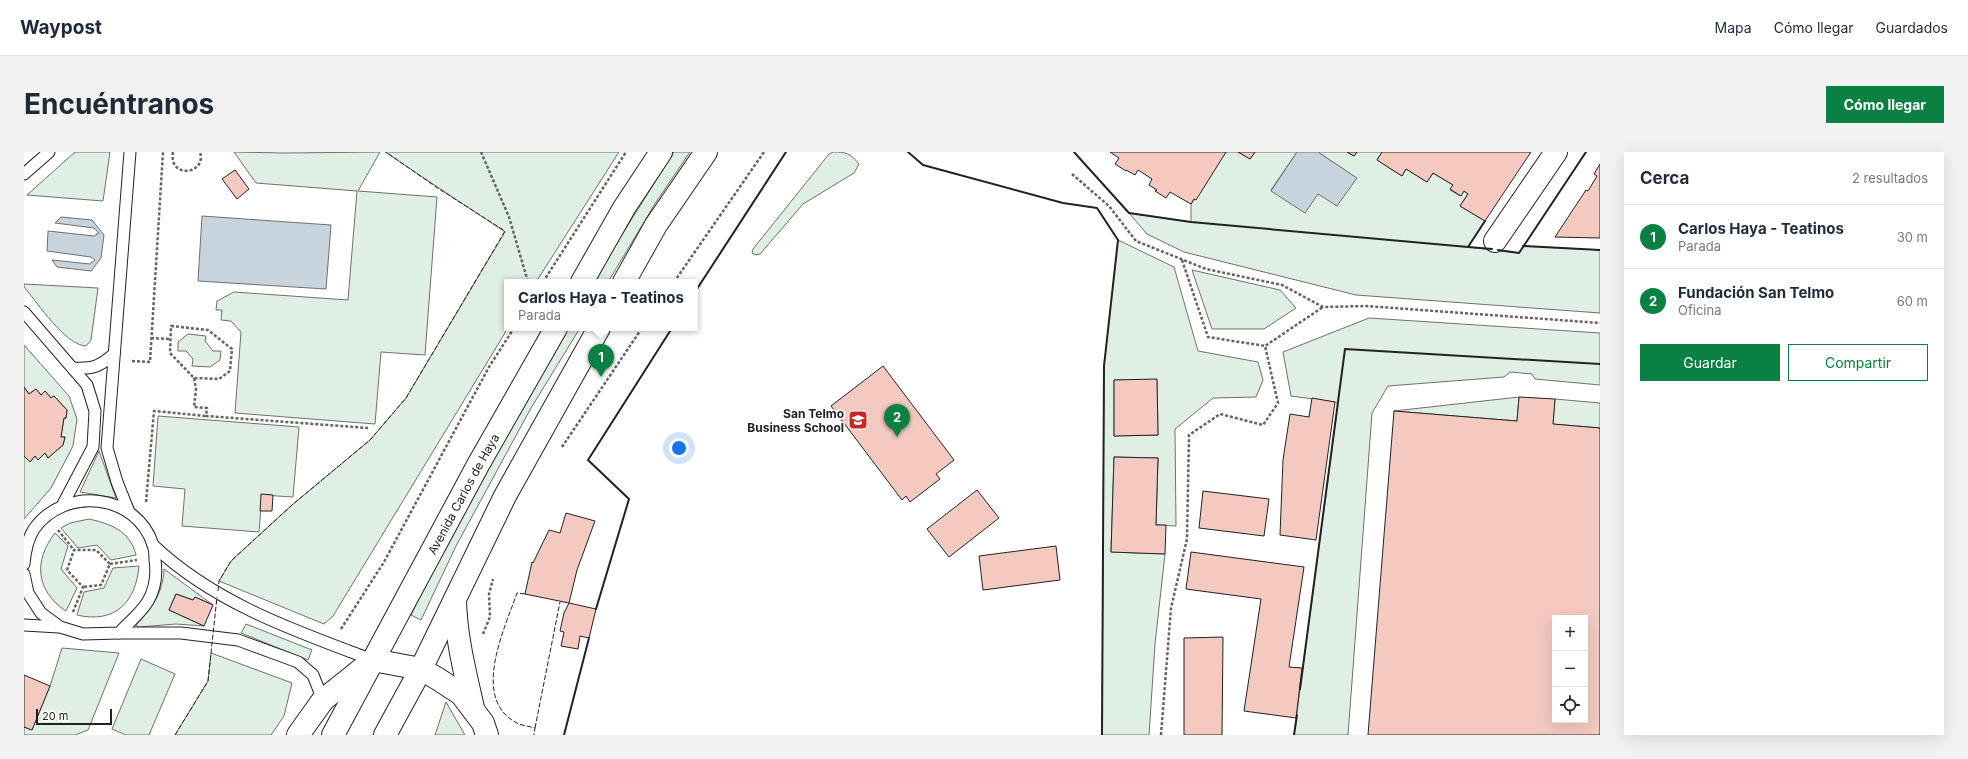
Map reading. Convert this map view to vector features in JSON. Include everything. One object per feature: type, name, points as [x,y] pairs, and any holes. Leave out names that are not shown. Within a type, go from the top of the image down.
[{"type":"main road","points":[[584,279],[624,208],[661,152]]},
{"type":"main road","points":[[626,279],[656,225],[706,152]]},
{"type":"main road","points":[[1495,241],[1556,152]]},
{"type":"main road","name":"Avenida Carlos de Haya","points":[[332,735],[478,465],[554,331]]},
{"type":"main road","points":[[385,735],[422,668],[505,496],[596,331]]},
{"type":"main road","points":[[455,600],[455,624],[461,658],[474,712]]},
{"type":"main road","points":[[298,735],[323,700],[373,660],[422,668],[460,694],[483,723],[487,735]]},
{"type":"lane","points":[[24,174],[49,152]]},
{"type":"lane","points":[[130,152],[107,448],[117,482],[129,512],[143,527],[153,545],[175,566],[201,584],[255,613],[373,660]]},
{"type":"lane","points":[[24,312],[87,386],[95,411],[93,447],[62,506]]},
{"type":"lane","points":[[73,368],[91,369],[114,357]]},
{"type":"lane","points":[[24,564],[25,548],[34,530],[46,516],[62,506],[84,500],[108,502],[129,512]]},
{"type":"lane","points":[[119,633],[148,601],[157,574],[153,545]]},
{"type":"lane","points":[[24,574],[28,593],[41,613],[63,628]]},
{"type":"lane","points":[[24,625],[63,628],[83,634],[181,633],[238,640],[298,662],[312,676],[323,700]]},
{"type":"path","points":[[114,357],[150,362],[163,152]]},
{"type":"path","points":[[173,152],[172,158],[174,164],[179,169],[185,171],[192,170],[198,166],[201,160],[200,152]]},
{"type":"path","points":[[481,152],[509,217],[527,279]]},
{"type":"path","points":[[545,279],[626,152]]},
{"type":"path","points":[[676,279],[764,152]]},
{"type":"path","points":[[1072,174],[1109,206],[1136,242],[1206,269],[1282,286],[1323,307],[1366,306],[1600,323]]},
{"type":"path","points":[[1182,260],[1208,337],[1265,346],[1323,307]]},
{"type":"path","points":[[194,378],[219,379],[230,371],[232,349],[208,330],[171,326],[170,353],[194,378],[196,389],[194,407],[207,408],[206,416]]},
{"type":"path","points":[[331,644],[384,562],[489,367],[512,331]]},
{"type":"path","points":[[561,450],[590,403],[640,331]]},
{"type":"path","points":[[151,338],[171,339]]},
{"type":"path","points":[[1161,735],[1171,608],[1186,539],[1189,435],[1220,414],[1263,425],[1278,403],[1265,346]]},
{"type":"path","points":[[143,527],[154,411],[368,428]]},
{"type":"path","points":[[46,516],[74,550]]},
{"type":"path","points":[[74,550],[96,550],[110,564]]},
{"type":"path","points":[[74,550],[67,570],[83,587]]},
{"type":"path","points":[[110,564],[155,558]]},
{"type":"path","points":[[83,587],[102,585],[110,564]]},
{"type":"path","points":[[461,658],[475,654],[490,617],[489,594],[495,574]]},
{"type":"path","points":[[63,628],[83,587]]},
{"type":"green space","points":[[75,152],[110,152],[103,201],[27,195]]},
{"type":"green space","points":[[234,152],[380,152],[358,191],[437,197],[425,355],[381,352],[375,424],[235,413],[241,332],[231,321],[221,320],[222,310],[216,310],[217,301],[234,292],[348,300],[357,191],[256,183]]},
{"type":"green space","points":[[385,152],[619,152],[538,279],[504,279],[504,331],[506,331],[333,616],[324,624],[219,581],[231,561],[292,505],[370,440],[406,398],[505,232]]},
{"type":"green space","points":[[674,152],[690,152],[656,202],[610,279],[594,279]]},
{"type":"green space","points":[[833,152],[848,154],[856,160],[859,164],[854,173],[803,204],[760,254],[756,255],[752,253],[753,249],[829,154]]},
{"type":"green space","points":[[1226,152],[1238,152],[1250,159],[1255,152],[1297,152],[1271,190],[1318,193],[1356,178],[1318,152],[1347,152],[1354,156],[1357,152],[1382,152],[1377,160],[1402,176],[1406,169],[1427,182],[1433,173],[1453,185],[1450,190],[1460,196],[1464,191],[1468,194],[1460,206],[1485,221],[1468,247],[1519,253],[1523,246],[1600,250],[1600,313],[1356,295],[1184,252],[1147,234],[1129,213],[1191,222],[1191,204]]},
{"type":"green space","points":[[1118,240],[1174,267],[1198,351],[1258,362],[1263,380],[1256,397],[1213,398],[1175,429],[1176,526],[1156,525],[1158,458],[1114,457],[1111,552],[1165,554],[1155,644],[1149,735],[1102,735],[1104,366]],"holes":[[[1114,380],[1157,380],[1158,435],[1114,436]]]},
{"type":"green space","points":[[1192,270],[1280,290],[1296,308],[1264,329],[1212,329]]},
{"type":"green space","points":[[24,284],[98,288],[91,340],[86,346],[69,339],[52,322],[24,287]]},
{"type":"green space","points":[[1369,318],[1600,333],[1600,385],[1535,379],[1532,374],[1510,372],[1504,377],[1388,386],[1372,413],[1348,735],[1294,735],[1338,404],[1335,402],[1291,396],[1283,352]]},
{"type":"green space","points":[[562,331],[578,331],[531,408],[456,546],[421,620],[411,615],[441,552]]},
{"type":"green space","points":[[188,334],[206,336],[205,341],[213,351],[221,351],[220,360],[210,367],[192,366],[193,359],[186,351],[178,351],[178,342]]},
{"type":"green space","points":[[24,345],[69,396],[77,419],[73,446],[51,488],[24,519],[24,456],[30,462],[35,456],[39,459],[45,453],[48,458],[63,445],[65,437],[61,437],[67,410],[54,396],[51,398],[45,391],[41,395],[36,389],[29,394],[24,387]]},
{"type":"green space","points":[[1519,397],[1517,421],[1394,411]]},
{"type":"green space","points":[[1555,399],[1600,403],[1600,428],[1553,424]]},
{"type":"green space","points":[[158,416],[299,427],[293,497],[262,495],[259,532],[182,526],[185,489],[153,486]]},
{"type":"green space","points":[[99,451],[116,498],[80,492]]},
{"type":"green space","points":[[89,519],[112,526],[124,534],[133,547],[136,555],[111,560],[97,545],[78,548],[61,528],[70,523]]},
{"type":"green space","points":[[55,533],[68,546],[61,569],[77,588],[66,611],[56,603],[49,594],[41,575],[43,554]]},
{"type":"green space","points":[[139,566],[137,579],[133,590],[128,600],[121,607],[113,613],[102,616],[90,617],[77,615],[84,592],[104,588],[113,568]]},
{"type":"green space","points":[[164,569],[213,605],[195,597],[193,600],[176,594],[169,610],[204,626],[176,624],[139,627],[136,625],[156,600],[163,578]]},
{"type":"green space","points":[[246,624],[312,650],[308,660],[241,633]]},
{"type":"green space","points":[[62,648],[119,653],[88,730],[75,735],[24,735],[24,727],[32,730],[50,686]]},
{"type":"green space","points":[[211,653],[292,683],[284,716],[271,735],[175,735],[208,681]]},
{"type":"green space","points":[[141,659],[175,674],[149,735],[126,735],[112,729]]},
{"type":"green space","points":[[446,702],[465,735],[435,735]]},
{"type":"shaded area","points":[[1297,152],[1318,152],[1357,178],[1337,206],[1318,194],[1305,213],[1271,191]]},
{"type":"shaded area","points":[[202,216],[331,225],[326,289],[198,281]]},
{"type":"shaded area","points":[[61,217],[92,220],[104,235],[101,258],[91,271],[57,267],[52,260],[90,264],[95,260],[91,257],[47,251],[48,231],[94,236],[99,233],[94,228],[55,223]]},
{"type":"building","points":[[1110,152],[1226,152],[1196,200],[1194,199],[1191,204],[1170,192],[1166,198],[1155,191],[1157,190],[1149,185],[1152,179],[1138,170],[1135,175],[1115,164],[1119,158]]},
{"type":"building","points":[[1238,152],[1255,152],[1250,159]]},
{"type":"building","points":[[1347,152],[1357,152],[1354,156]]},
{"type":"building","points":[[1382,152],[1531,152],[1485,221],[1460,206],[1468,194],[1464,191],[1461,196],[1450,189],[1453,185],[1433,173],[1427,182],[1406,169],[1402,176],[1377,160]]},
{"type":"building","points":[[1600,164],[1600,238],[1555,237],[1586,190],[1588,191],[1597,176],[1594,174]]},
{"type":"building","points":[[235,170],[249,189],[237,199],[222,179]]},
{"type":"building","points":[[883,366],[954,460],[936,474],[940,479],[910,502],[906,496],[902,500],[831,406]]},
{"type":"building","points":[[1157,379],[1158,435],[1114,436],[1114,380]]},
{"type":"building","points":[[24,387],[29,394],[36,389],[41,395],[45,391],[51,398],[54,396],[67,410],[61,437],[65,437],[63,445],[48,458],[45,453],[38,460],[35,456],[30,462],[24,456]]},
{"type":"building","points":[[1519,397],[1555,399],[1553,424],[1600,428],[1600,735],[1368,735],[1394,411],[1517,421]]},
{"type":"building","points":[[1312,398],[1335,402],[1316,540],[1280,535],[1283,460],[1290,414],[1309,417]]},
{"type":"building","points":[[1114,457],[1158,458],[1156,525],[1166,525],[1165,554],[1111,552]]},
{"type":"building","points":[[977,490],[999,518],[949,557],[927,529]]},
{"type":"building","points":[[1203,491],[1269,499],[1264,536],[1199,528]]},
{"type":"building","points":[[261,494],[273,495],[272,511],[260,511]]},
{"type":"building","points":[[566,513],[595,521],[577,570],[569,603],[525,594],[532,562],[533,563],[549,530],[560,533]]},
{"type":"building","points":[[1056,546],[1060,580],[983,590],[979,556]]},
{"type":"building","points":[[1191,552],[1304,567],[1289,667],[1302,668],[1296,718],[1244,711],[1261,599],[1186,589]]},
{"type":"building","points":[[176,594],[193,600],[195,597],[213,605],[204,626],[169,610]]},
{"type":"building","points":[[569,603],[596,609],[589,638],[580,636],[578,649],[561,646],[564,632],[560,631],[564,613]]},
{"type":"building","points":[[1223,637],[1222,735],[1184,735],[1184,638]]},
{"type":"building","points":[[24,675],[50,686],[32,730],[24,727]]},
{"type":"fence","points":[[218,591],[219,581],[231,561],[292,505],[370,440],[406,398],[505,231],[436,187],[386,152]]},
{"type":"fence","points":[[525,594],[517,593],[505,625],[499,643],[493,681],[495,697],[503,712],[517,723],[535,728],[534,735]]},
{"type":"fence","points":[[175,735],[208,681],[217,597]]},
{"type":"fence","points":[[535,728],[560,602]]},
{"type":"wall","points":[[698,287],[786,152]]},
{"type":"wall","points":[[908,152],[923,165],[1063,203],[1097,208],[1118,240],[1104,366],[1102,735]]},
{"type":"wall","points":[[1074,152],[1129,213],[1191,222],[1468,247],[1485,221]]},
{"type":"wall","points":[[1498,250],[1519,253],[1586,152]]},
{"type":"wall","points":[[1523,246],[1600,250]]},
{"type":"wall","points":[[1468,247],[1492,249]]},
{"type":"wall","points":[[596,609],[629,499],[588,460],[670,331]]},
{"type":"wall","points":[[1300,689],[1345,349],[1600,364]]},
{"type":"wall","points":[[564,735],[589,638]]},
{"type":"wall","points":[[1294,735],[1297,715]]},
{"type":"place","name":"Carlos Haya - Teatinos","points":[[601,377]]},
{"type":"place","name":"San Telmo Business School","points":[[858,420]]},
{"type":"place","name":"Fundación San Telmo","points":[[897,437]]}]
